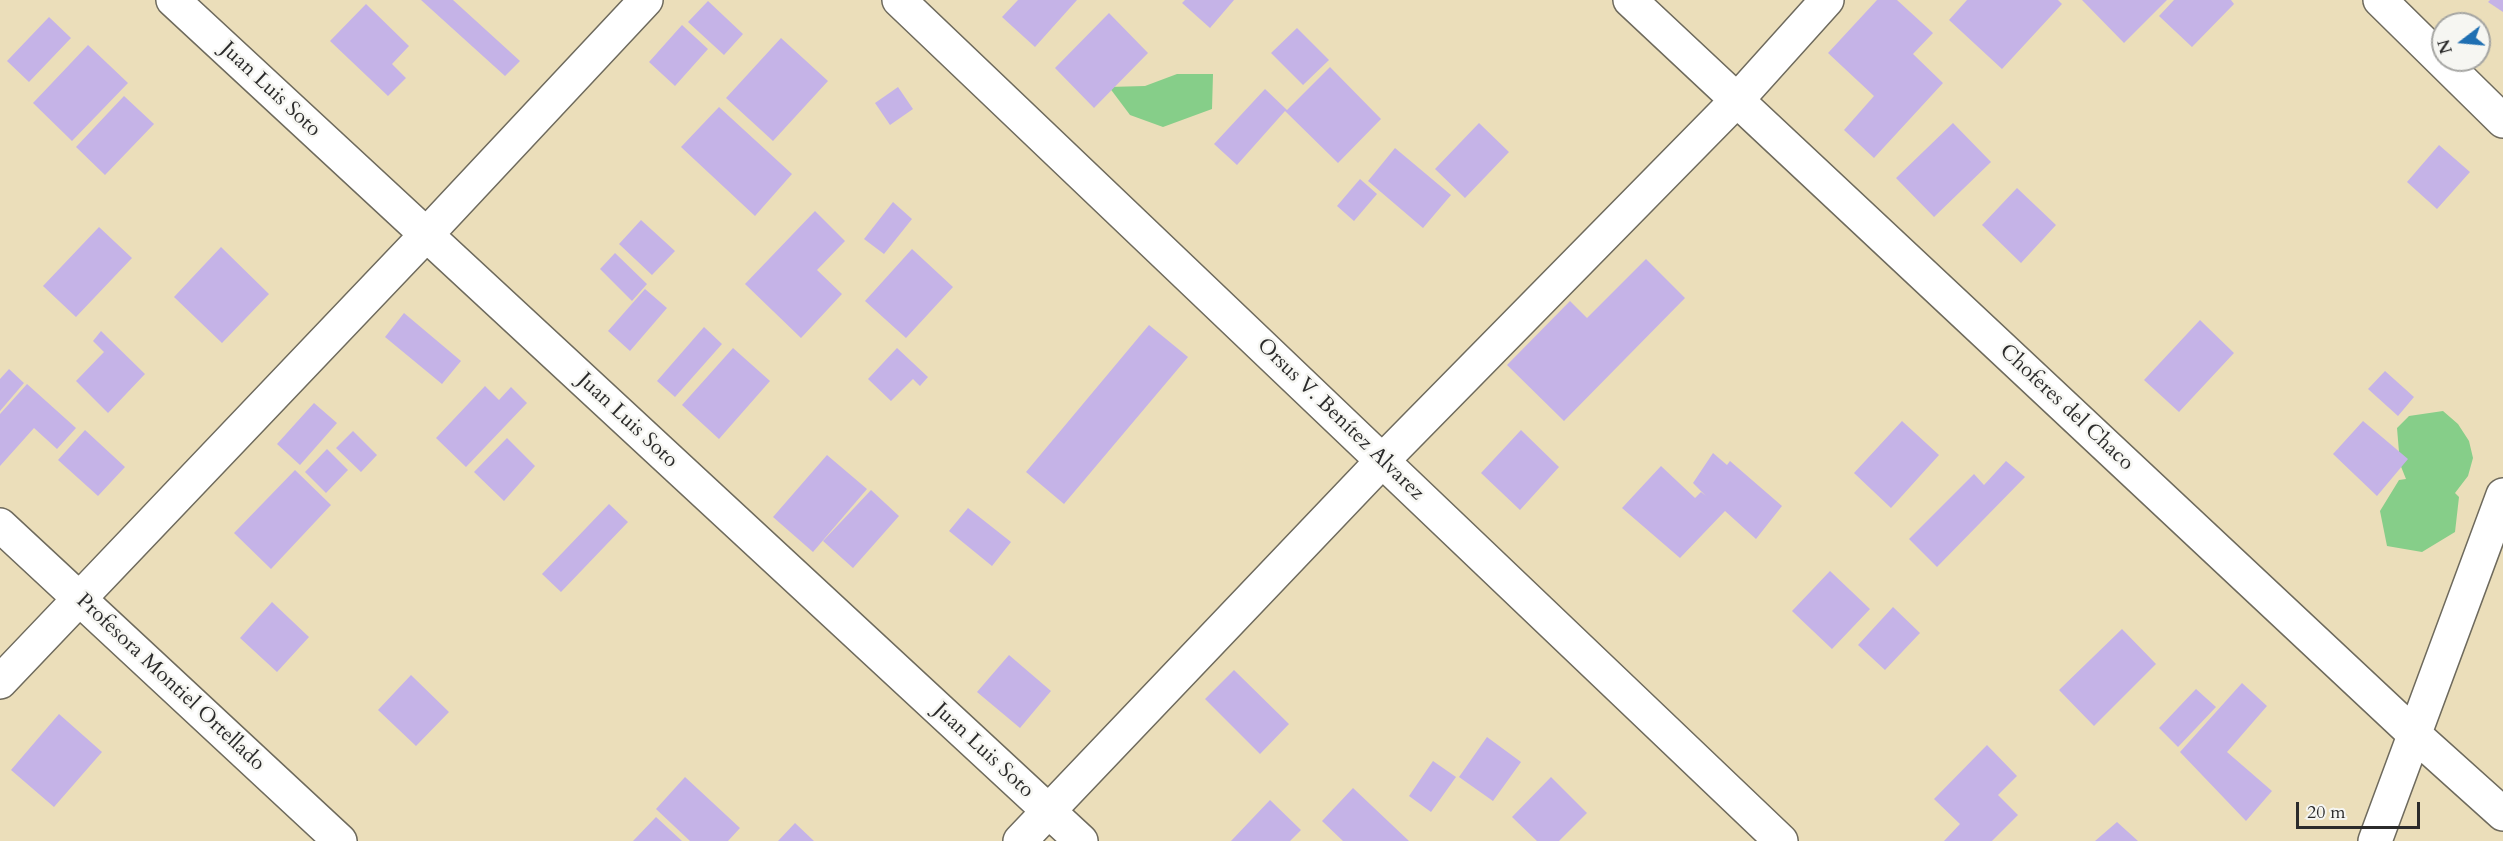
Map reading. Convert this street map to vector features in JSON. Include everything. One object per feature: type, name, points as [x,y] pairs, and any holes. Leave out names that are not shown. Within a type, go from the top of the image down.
[{"type":"street","name":"Juan Luis Soto","points":[[173,0],[1081,841]]},
{"type":"street","points":[[0,681],[426,235],[646,0]]},
{"type":"street","name":"Orsus V. Benítez Alvarez","points":[[899,0],[1781,841]]},
{"type":"street","name":"Choferes del Chaco","points":[[1630,0],[2503,814]]},
{"type":"street","points":[[1020,841],[1383,460],[1737,100],[1827,0]]},
{"type":"street","points":[[2380,0],[2503,121]]},
{"type":"street","points":[[2375,841],[2503,495]]},
{"type":"street","name":"Profesora Montiel Ortellado","points":[[0,525],[340,841]]},
{"type":"green space","points":[[1177,74],[1213,74],[1212,109],[1163,127],[1130,115],[1109,87],[1145,86]]},
{"type":"green space","points":[[2443,411],[2458,424],[2469,441],[2473,458],[2468,476],[2455,493],[2459,497],[2455,532],[2422,552],[2387,546],[2380,511],[2399,480],[2406,479],[2400,464],[2397,428],[2409,416]]},
{"type":"building","points":[[421,0],[453,0],[520,61],[505,76]]},
{"type":"building","points":[[1018,0],[1077,0],[1035,47],[1002,17]]},
{"type":"building","points":[[1185,0],[1234,0],[1210,28],[1182,3]]},
{"type":"building","points":[[1877,0],[1897,0],[1933,33],[1913,54],[1943,83],[1874,158],[1844,130],[1874,96],[1828,53]]},
{"type":"building","points":[[1967,0],[2058,0],[2062,4],[2002,69],[1949,20]]},
{"type":"building","points":[[2082,0],[2167,0],[2124,43]]},
{"type":"building","points":[[2174,0],[2231,0],[2234,4],[2192,47],[2159,16]]},
{"type":"building","points":[[2503,0],[2503,12],[2488,2]]},
{"type":"building","points":[[708,1],[743,34],[724,55],[688,22]]},
{"type":"building","points":[[366,4],[409,46],[392,64],[406,78],[388,96],[330,41]]},
{"type":"building","points":[[1109,13],[1148,53],[1094,108],[1055,68]]},
{"type":"building","points":[[49,17],[71,38],[29,82],[7,61]]},
{"type":"building","points":[[682,25],[708,49],[675,86],[649,62]]},
{"type":"building","points":[[1297,28],[1329,60],[1303,85],[1271,53]]},
{"type":"building","points":[[781,38],[828,81],[773,141],[726,98]]},
{"type":"building","points":[[88,45],[128,83],[72,141],[33,103]]},
{"type":"building","points":[[1330,67],[1381,119],[1338,163],[1285,111],[1237,165],[1214,144],[1265,89],[1287,110]]},
{"type":"building","points":[[898,87],[913,109],[890,125],[875,103]]},
{"type":"building","points":[[124,96],[154,124],[105,175],[76,147]]},
{"type":"building","points":[[719,107],[792,174],[755,216],[681,147]]},
{"type":"building","points":[[1479,123],[1509,152],[1465,198],[1435,169]]},
{"type":"building","points":[[1953,123],[1991,162],[1934,217],[1896,178]]},
{"type":"building","points":[[2439,145],[2470,172],[2437,209],[2407,182]]},
{"type":"building","points":[[1395,148],[1451,195],[1423,228],[1368,181]]},
{"type":"building","points":[[1360,179],[1377,194],[1354,221],[1337,206]]},
{"type":"building","points":[[2017,188],[2056,225],[2021,263],[1982,225]]},
{"type":"building","points":[[893,202],[912,219],[884,254],[864,239]]},
{"type":"building","points":[[815,211],[845,241],[817,270],[842,294],[801,338],[745,284]]},
{"type":"building","points":[[641,220],[675,251],[652,275],[619,244]]},
{"type":"building","points":[[99,227],[132,258],[76,317],[43,286]]},
{"type":"building","points":[[221,247],[269,294],[222,343],[174,297]]},
{"type":"building","points":[[912,249],[953,287],[906,338],[865,301]]},
{"type":"building","points":[[615,253],[647,284],[632,301],[600,269]]},
{"type":"building","points":[[1646,259],[1685,298],[1564,421],[1507,365],[1570,301],[1587,318]]},
{"type":"building","points":[[645,289],[667,308],[630,351],[608,331]]},
{"type":"building","points":[[404,313],[461,361],[442,384],[385,337]]},
{"type":"building","points":[[2200,320],[2234,353],[2179,412],[2144,380]]},
{"type":"building","points":[[1149,325],[1188,357],[1064,504],[1026,472]]},
{"type":"building","points":[[704,327],[722,344],[675,397],[657,381]]},
{"type":"building","points":[[101,331],[145,374],[108,413],[76,381],[104,352],[93,341]]},
{"type":"building","points":[[733,348],[770,381],[719,439],[682,405]]},
{"type":"building","points":[[897,348],[928,377],[920,386],[913,379],[891,401],[868,379]]},
{"type":"building","points":[[9,369],[24,383],[0,411],[0,379]]},
{"type":"building","points":[[2385,371],[2414,397],[2398,416],[2368,389]]},
{"type":"building","points":[[27,384],[76,428],[57,449],[34,428],[0,466],[0,414]]},
{"type":"building","points":[[485,386],[499,400],[511,387],[527,403],[466,467],[436,438]]},
{"type":"building","points":[[314,403],[337,423],[300,465],[277,444]]},
{"type":"building","points":[[1902,421],[1939,455],[1891,508],[1854,473]]},
{"type":"building","points":[[2363,421],[2408,459],[2377,496],[2333,454]]},
{"type":"building","points":[[85,430],[125,467],[98,496],[58,460]]},
{"type":"building","points":[[1521,430],[1559,467],[1520,510],[1481,473]]},
{"type":"building","points":[[353,431],[377,455],[361,472],[336,448]]},
{"type":"building","points":[[507,438],[535,466],[504,501],[474,472]]},
{"type":"building","points":[[327,449],[348,470],[326,493],[305,472]]},
{"type":"building","points":[[1713,453],[1727,465],[1730,461],[1782,506],[1756,539],[1725,511],[1680,558],[1622,508],[1661,466],[1695,498],[1701,492],[1706,496],[1693,483]]},
{"type":"building","points":[[827,455],[867,489],[813,552],[773,517]]},
{"type":"building","points":[[2006,461],[2025,477],[1937,567],[1909,539],[1974,474],[1984,485]]},
{"type":"building","points":[[295,470],[331,505],[271,569],[234,533]]},
{"type":"building","points":[[871,490],[899,516],[853,568],[823,541]]},
{"type":"building","points":[[609,504],[628,522],[561,592],[542,574]]},
{"type":"building","points":[[968,508],[1011,542],[992,566],[949,531]]},
{"type":"building","points":[[1830,571],[1870,609],[1832,649],[1792,611]]},
{"type":"building","points":[[272,602],[309,637],[277,672],[240,638]]},
{"type":"building","points":[[1893,607],[1920,633],[1885,670],[1858,645]]},
{"type":"building","points":[[2122,629],[2156,664],[2094,726],[2059,690]]},
{"type":"building","points":[[1009,655],[1051,691],[1020,728],[977,692]]},
{"type":"building","points":[[1234,670],[1289,724],[1260,754],[1205,699]]},
{"type":"building","points":[[411,675],[449,712],[416,746],[378,710]]},
{"type":"building","points":[[2242,683],[2267,706],[2227,752],[2272,791],[2246,821],[2180,752]]},
{"type":"building","points":[[2196,689],[2216,707],[2178,747],[2159,728]]},
{"type":"building","points":[[59,714],[102,752],[54,807],[11,770]]},
{"type":"building","points":[[1487,737],[1521,762],[1493,801],[1459,777]]},
{"type":"building","points":[[1987,745],[2017,776],[1998,795],[2018,815],[1992,841],[1944,841],[1960,824],[1934,799]]},
{"type":"building","points":[[1433,761],[1456,777],[1431,812],[1409,796]]},
{"type":"building","points":[[685,777],[740,828],[728,841],[690,841],[656,809]]},
{"type":"building","points":[[1551,777],[1587,813],[1559,841],[1537,841],[1512,817]]},
{"type":"building","points":[[1353,788],[1409,841],[1343,841],[1322,821]]},
{"type":"building","points":[[1270,800],[1301,830],[1290,841],[1231,841]]},
{"type":"building","points":[[656,817],[682,841],[633,841]]},
{"type":"building","points":[[2117,822],[2138,841],[2095,841]]},
{"type":"building","points":[[795,823],[814,841],[778,841]]}]
